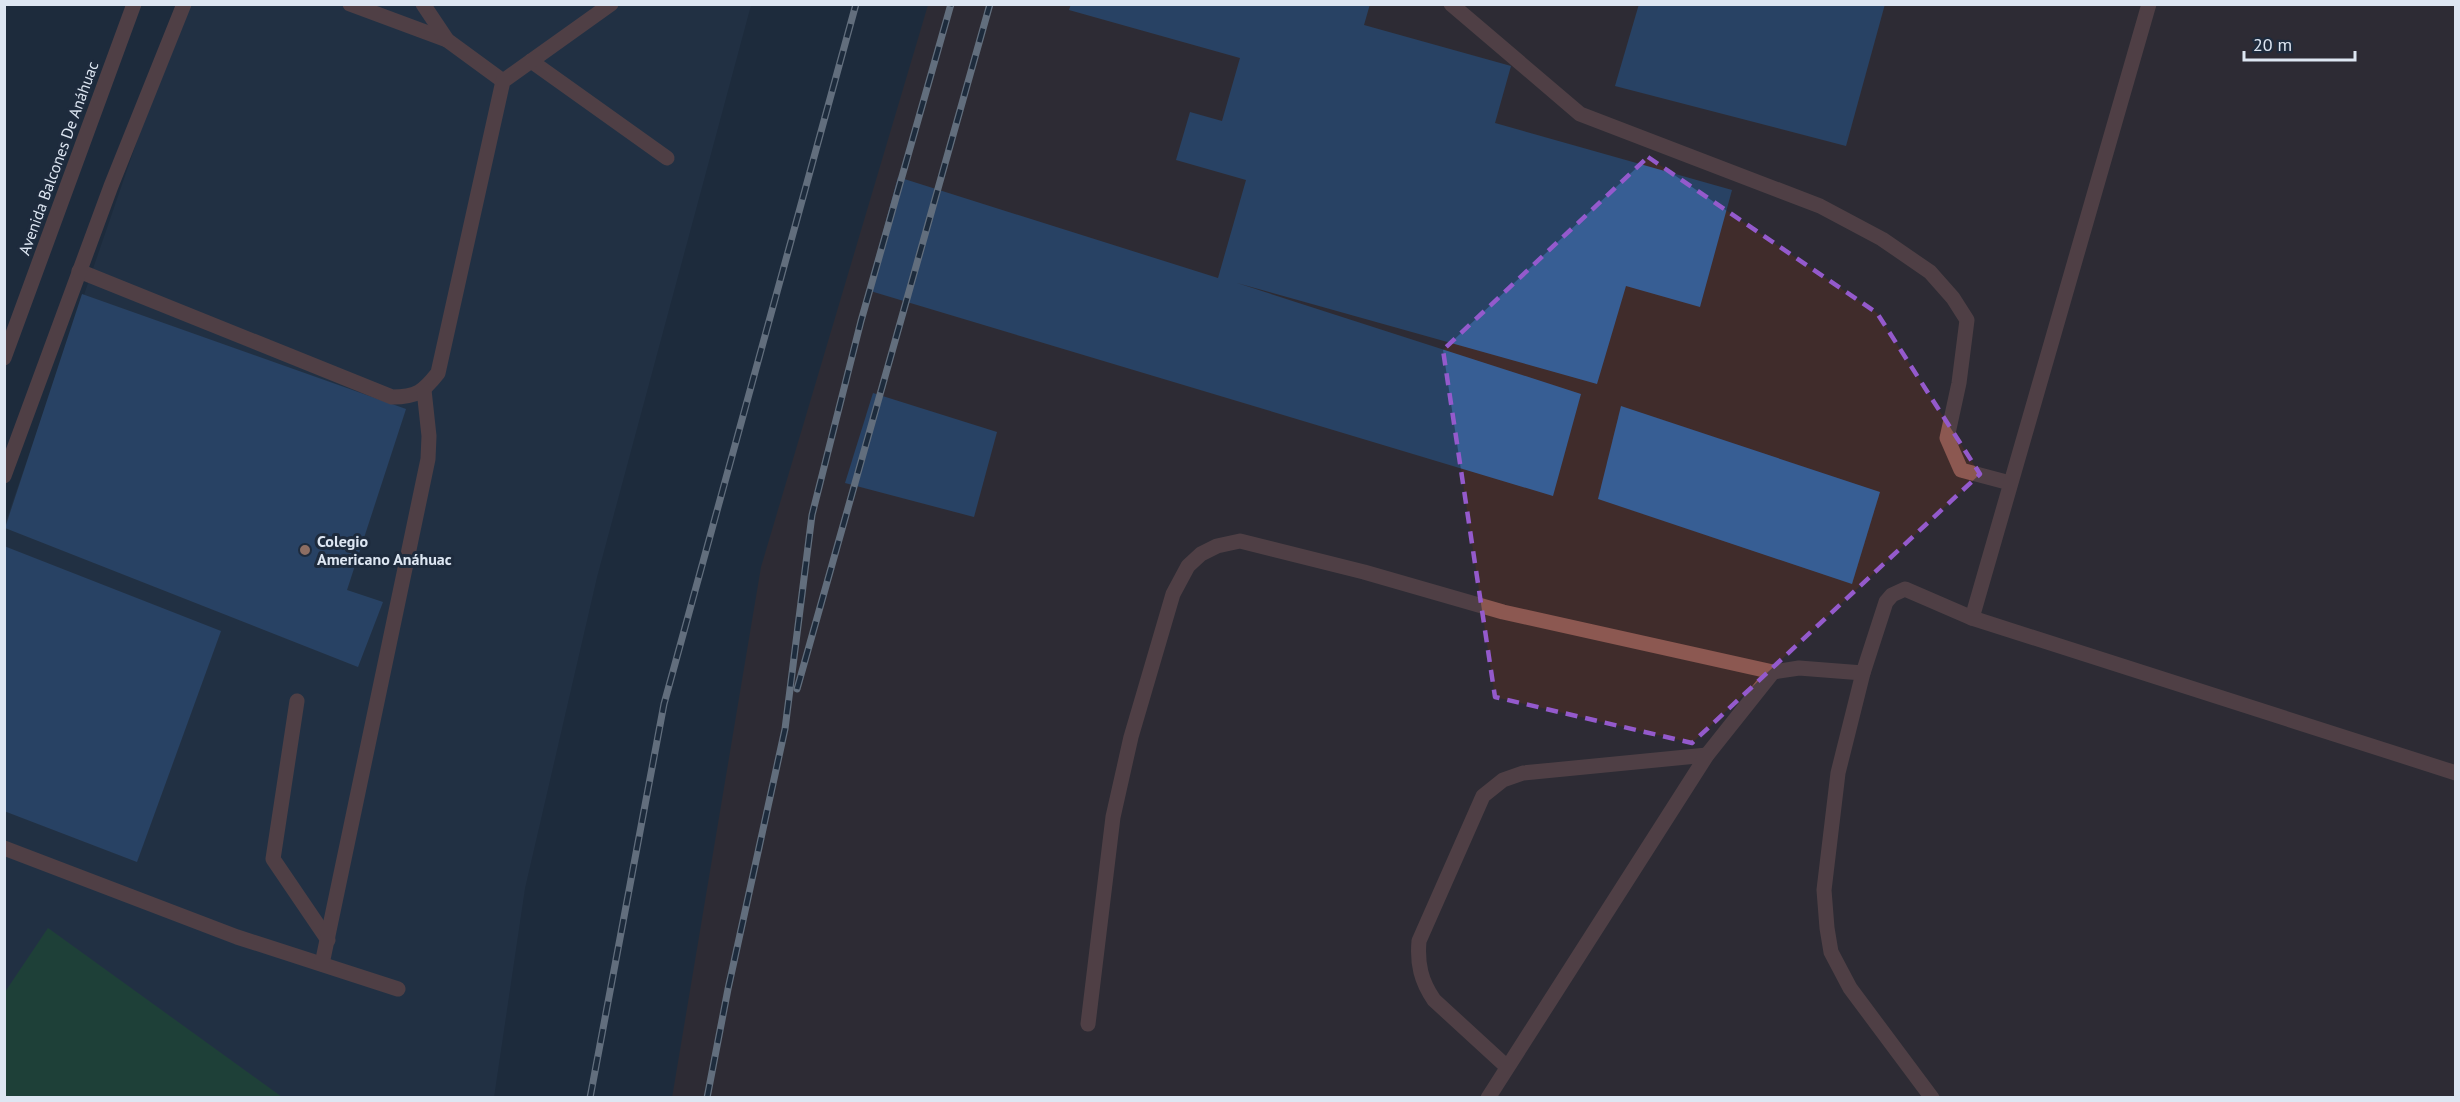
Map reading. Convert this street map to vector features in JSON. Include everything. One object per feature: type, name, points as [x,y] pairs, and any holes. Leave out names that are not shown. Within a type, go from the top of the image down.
[{"type":"street","name":"Avenida Balcones De Anáhuac","points":[[4,358],[134,4]]},
{"type":"street","points":[[4,476],[111,186],[184,4]]},
{"type":"street","points":[[350,4],[447,40],[503,81]]},
{"type":"street","points":[[423,4],[447,40]]},
{"type":"street","points":[[79,271],[392,397],[408,397],[424,390],[438,373],[503,81],[611,4]]},
{"type":"street","points":[[1451,4],[1580,114],[1820,206],[1882,239],[1930,273],[1953,298],[1967,320],[1959,383],[1947,438],[1961,470],[2010,483]]},
{"type":"street","points":[[1972,618],[2149,4]]},
{"type":"street","points":[[531,61],[667,158]]},
{"type":"street","points":[[322,964],[428,459],[429,436],[424,390]]},
{"type":"street","points":[[1088,1024],[1113,817],[1131,737],[1173,594],[1188,566],[1201,554],[1228,543],[1240,541],[1364,572],[1503,612],[1773,672],[1799,668],[1863,673]]},
{"type":"street","points":[[1932,1098],[1850,988],[1831,952],[1824,890],[1838,773],[1863,673],[1886,602],[1899,591],[1905,589],[1972,618],[2456,773]]},
{"type":"street","points":[[1488,1098],[1707,755],[1773,672]]},
{"type":"street","points":[[297,701],[273,860],[328,940]]},
{"type":"street","points":[[1507,1067],[1434,1000],[1425,988],[1418,957],[1419,941],[1483,796],[1503,780],[1523,773],[1707,755]]},
{"type":"street","points":[[4,848],[237,937],[398,989]]},
{"type":"highlighted area","points":[[1648,157],[1877,313],[1980,474],[1692,743],[1495,697],[1443,350]]},
{"type":"shaded area","name":"Colegio Americano Anáhuac","points":[[184,5],[751,5],[597,577],[525,888],[494,1097],[5,1098],[5,524]]},
{"type":"shaded area","points":[[928,5],[2455,5],[2455,1097],[672,1098],[761,567]]},
{"type":"green space","points":[[48,928],[282,1097],[5,1097],[5,992]]},
{"type":"building","points":[[1071,4],[1370,4],[1364,25],[1511,66],[1495,123],[1732,190],[1700,307],[1626,286],[1597,384],[1237,283],[1581,394],[1553,496],[867,290],[898,177],[1218,278],[1246,180],[1176,160],[1190,112],[1222,121],[1240,58],[1069,10]]},
{"type":"building","points":[[1639,4],[1885,4],[1846,146],[1615,86]]},
{"type":"building","points":[[82,294],[406,409],[347,590],[383,602],[358,667],[5,528]]},
{"type":"building","points":[[873,393],[997,432],[974,517],[845,483]]},
{"type":"building","points":[[1621,406],[1880,492],[1852,584],[1598,499]]},
{"type":"building","points":[[4,546],[221,631],[137,862],[4,811]]},
{"type":"railway","points":[[590,1098],[664,704],[856,4]]},
{"type":"railway","points":[[707,1098],[728,989],[785,729],[812,515],[861,321],[951,4]]},
{"type":"railway","points":[[797,689],[990,4]]},
{"type":"place","name":"Colegio Americano Anáhuac","points":[[305,550]]}]
